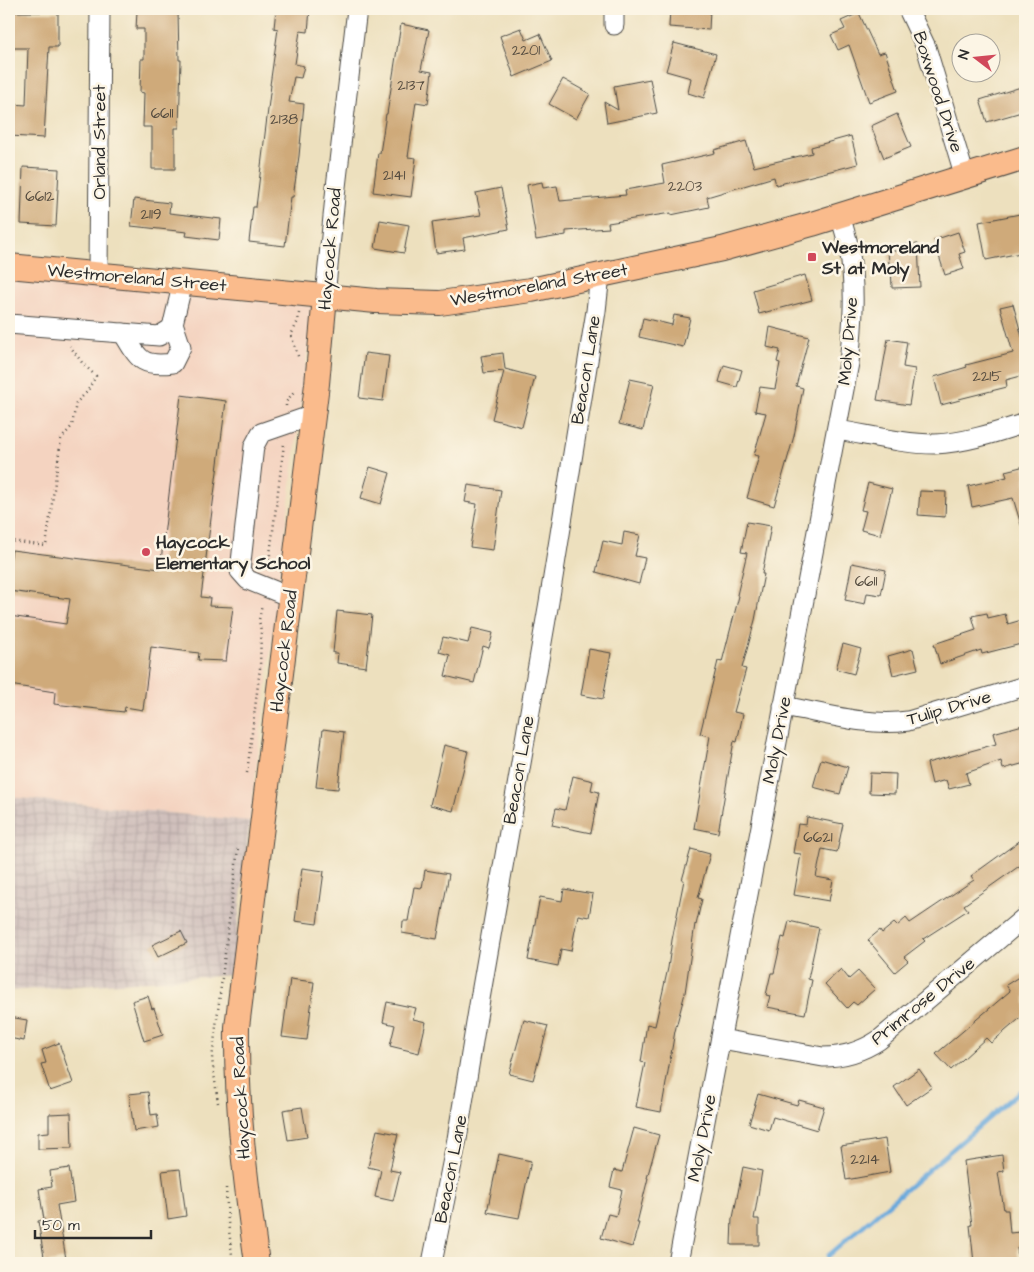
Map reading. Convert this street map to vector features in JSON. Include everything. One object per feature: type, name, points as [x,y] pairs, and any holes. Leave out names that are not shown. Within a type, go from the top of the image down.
[{"type":"main road","name":"Westmoreland Street","points":[[9,266],[376,301],[440,303],[531,290],[722,249],[1025,158]]},
{"type":"main road","name":"Haycock Road","points":[[257,1263],[241,1130],[237,1075],[237,1027],[326,296]]},
{"type":"street","name":"Orland Street","points":[[98,274],[100,9]]},
{"type":"street","name":"Haycock Road","points":[[326,296],[336,187],[357,9]]},
{"type":"street","name":"Boxwood Drive","points":[[908,9],[926,48],[965,177]]},
{"type":"street","name":"Moly Drive","points":[[678,1263],[849,363],[853,325],[853,283],[849,249],[840,215]]},
{"type":"street","name":"Beacon Lane","points":[[432,1263],[458,1139],[483,979],[552,583],[600,275]]},
{"type":"street","points":[[9,324],[159,336],[172,328],[184,282]]},
{"type":"street","points":[[122,333],[137,357],[154,366],[173,363],[181,347],[174,323]]},
{"type":"street","points":[[290,597],[248,580],[240,572],[254,446],[261,433],[313,415]]},
{"type":"street","points":[[836,430],[911,443],[937,444],[963,440],[1025,423]]},
{"type":"street","name":"Tulip Drive","points":[[783,706],[891,724],[908,722],[1025,686]]},
{"type":"street","name":"Primrose Drive","points":[[721,1039],[823,1057],[839,1057],[854,1054],[879,1040],[1025,917]]},
{"type":"path","points":[[9,543],[12,541],[46,546],[61,439],[72,426],[76,403],[87,392],[96,376],[83,364],[66,341],[67,328]]},
{"type":"shaded area","name":"Haycock Elementary School","points":[[9,276],[313,306],[250,821],[9,797]]},
{"type":"shaded area","points":[[9,797],[250,821],[232,975],[9,991]]},
{"type":"building","points":[[276,9],[310,9],[308,32],[300,31],[295,64],[304,66],[301,78],[294,77],[289,102],[304,104],[299,156],[293,197],[291,197],[285,246],[249,242],[253,207],[256,207],[278,29],[274,28]]},
{"type":"building","points":[[670,9],[710,9],[709,30],[669,27]]},
{"type":"building","points":[[137,11],[178,12],[179,60],[181,60],[179,128],[175,128],[175,169],[152,169],[152,127],[143,127],[144,93],[140,92],[141,59],[144,59],[144,29],[136,29]]},
{"type":"building","points":[[11,12],[58,12],[58,47],[49,47],[44,138],[10,136],[12,104],[26,105],[28,48],[11,48]]},
{"type":"building","points":[[859,13],[878,54],[885,52],[898,91],[869,102],[849,45],[838,50],[831,35],[845,29],[841,21]]},
{"type":"building","points":[[401,24],[429,30],[421,70],[432,72],[428,104],[416,102],[408,157],[416,158],[411,197],[373,192]]},
{"type":"building","points":[[521,28],[526,40],[540,34],[552,61],[514,77],[500,36]]},
{"type":"building","points":[[674,43],[716,54],[704,98],[688,93],[691,78],[666,71]]},
{"type":"building","points":[[563,79],[590,94],[576,119],[549,104]]},
{"type":"building","points":[[650,79],[657,113],[607,123],[604,102],[618,110],[614,86]]},
{"type":"building","points":[[1021,87],[1025,101],[1025,111],[987,122],[980,100]]},
{"type":"building","points":[[897,114],[911,147],[884,158],[871,126]]},
{"type":"building","points":[[851,136],[858,164],[776,185],[774,177],[707,197],[709,207],[671,215],[671,213],[608,223],[609,228],[566,231],[566,235],[536,240],[527,185],[542,182],[543,188],[557,186],[560,201],[626,195],[625,190],[665,183],[662,165],[715,153],[714,150],[746,141],[754,167],[812,153],[811,147]]},
{"type":"building","points":[[23,167],[59,169],[56,226],[21,224]]},
{"type":"building","points":[[501,188],[509,229],[463,238],[465,249],[436,253],[432,222],[481,215],[476,193]]},
{"type":"building","points":[[134,199],[170,203],[169,213],[221,219],[219,240],[186,236],[187,232],[131,226]]},
{"type":"building","points":[[1025,213],[1025,252],[986,260],[979,222]]},
{"type":"building","points":[[380,220],[409,225],[404,253],[375,248]]},
{"type":"building","points":[[958,232],[965,252],[959,254],[964,269],[945,275],[934,240]]},
{"type":"building","points":[[918,244],[920,287],[892,288],[891,264],[889,264],[888,251],[901,251],[901,245]]},
{"type":"building","points":[[805,275],[812,300],[759,314],[753,290]]},
{"type":"building","points":[[1013,304],[1022,337],[1025,336],[1025,382],[1023,382],[1021,376],[1006,380],[1007,387],[941,405],[934,377],[967,367],[966,365],[1013,353],[1000,307]]},
{"type":"building","points":[[674,315],[690,318],[683,347],[639,337],[643,318],[672,325]]},
{"type":"building","points":[[770,327],[809,337],[796,386],[803,388],[794,436],[774,506],[747,498],[759,456],[754,455],[766,413],[755,411],[760,387],[775,389],[780,363],[777,362],[780,350],[767,347]]},
{"type":"building","points":[[888,339],[907,342],[903,367],[915,369],[909,405],[877,400]]},
{"type":"building","points":[[365,353],[389,356],[383,401],[359,398]]},
{"type":"building","points":[[503,353],[505,369],[535,377],[522,427],[492,419],[504,371],[484,373],[481,356]]},
{"type":"building","points":[[724,365],[742,370],[737,387],[719,382]]},
{"type":"building","points":[[630,379],[654,384],[643,430],[619,424]]},
{"type":"building","points":[[181,395],[226,401],[201,597],[210,598],[209,606],[233,607],[226,661],[198,660],[199,653],[151,647],[143,710],[125,707],[124,712],[54,704],[55,692],[9,685],[9,616],[66,624],[70,599],[9,591],[9,568],[12,550],[160,569]]},
{"type":"building","points":[[1025,466],[1025,527],[1022,528],[1013,498],[972,507],[968,486],[1007,477],[1005,471]]},
{"type":"building","points":[[370,467],[390,473],[381,504],[361,498]]},
{"type":"building","points":[[868,483],[892,489],[880,535],[861,530],[866,511],[861,510]]},
{"type":"building","points":[[468,485],[501,490],[493,550],[470,547],[477,504],[465,502]]},
{"type":"building","points":[[920,491],[946,492],[945,517],[918,515]]},
{"type":"building","points":[[747,522],[771,526],[755,620],[742,668],[746,669],[734,712],[743,714],[737,742],[734,741],[718,833],[694,828],[710,736],[700,734],[718,661],[722,662],[739,596],[737,595],[747,553],[741,552]]},
{"type":"building","points":[[624,532],[640,535],[635,556],[645,558],[639,584],[596,572],[603,541],[622,545]]},
{"type":"building","points":[[852,563],[886,570],[881,595],[867,593],[865,604],[845,600]]},
{"type":"building","points":[[337,611],[372,615],[366,667],[337,663],[338,653],[333,653]]},
{"type":"building","points":[[987,613],[988,618],[1005,614],[1008,624],[1025,619],[1025,643],[982,654],[981,650],[940,664],[934,644],[976,630],[972,616]]},
{"type":"building","points":[[472,628],[493,633],[489,648],[483,646],[474,683],[445,676],[450,655],[439,652],[443,637],[468,643]]},
{"type":"building","points":[[843,644],[861,649],[854,674],[836,669]]},
{"type":"building","points":[[589,649],[611,653],[603,699],[581,695]]},
{"type":"building","points":[[913,649],[918,669],[893,675],[888,656]]},
{"type":"building","points":[[1023,725],[1025,733],[1025,763],[1003,769],[1001,761],[966,773],[969,784],[949,789],[946,780],[932,784],[927,763],[996,744],[993,733]]},
{"type":"building","points":[[323,729],[344,732],[338,789],[316,787]]},
{"type":"building","points":[[444,745],[468,751],[453,811],[430,805]]},
{"type":"building","points":[[821,759],[848,767],[840,794],[813,787]]},
{"type":"building","points":[[870,773],[896,774],[895,794],[869,793]]},
{"type":"building","points":[[573,776],[593,781],[591,790],[599,792],[591,833],[552,825],[556,808],[565,810]]},
{"type":"building","points":[[807,817],[843,824],[837,852],[822,849],[816,877],[833,880],[829,901],[794,895],[801,854],[793,853],[798,824],[806,825]]},
{"type":"building","points":[[1025,837],[1025,862],[964,905],[968,910],[923,939],[925,941],[904,957],[908,961],[895,972],[868,940],[880,930],[882,933],[894,923],[897,926],[906,918],[910,923],[974,880],[971,876]]},
{"type":"building","points":[[691,849],[710,854],[698,898],[702,899],[695,924],[685,993],[675,1031],[661,1112],[636,1107],[645,1063],[641,1062],[647,1024],[655,1026],[668,968],[684,880],[682,880]]},
{"type":"building","points":[[302,868],[324,871],[317,924],[295,921]]},
{"type":"building","points":[[425,870],[449,874],[437,939],[402,933],[403,921],[408,921],[414,887],[422,888]]},
{"type":"building","points":[[564,889],[593,894],[589,917],[578,915],[571,951],[561,949],[558,966],[528,960],[540,897],[562,901]]},
{"type":"building","points":[[789,921],[819,928],[808,979],[812,980],[805,1014],[767,1007],[770,996],[766,995],[771,973],[774,973],[782,937],[785,938]]},
{"type":"building","points":[[181,931],[187,943],[158,957],[152,945]]},
{"type":"building","points":[[841,969],[849,979],[858,971],[875,989],[857,1005],[853,1002],[847,1008],[825,984]]},
{"type":"building","points":[[1025,973],[1025,1014],[991,1043],[986,1038],[951,1070],[936,1054],[1010,991],[1006,985]]},
{"type":"building","points":[[290,979],[314,982],[307,1040],[282,1037]]},
{"type":"building","points":[[148,996],[163,1035],[144,1041],[132,1001]]},
{"type":"building","points":[[387,1002],[416,1008],[413,1019],[426,1022],[419,1053],[390,1046],[395,1025],[383,1022]]},
{"type":"building","points":[[9,1017],[27,1020],[24,1041],[9,1038]]},
{"type":"building","points":[[524,1020],[548,1026],[533,1080],[509,1074]]},
{"type":"building","points":[[59,1043],[73,1083],[50,1091],[41,1064],[46,1063],[42,1050]]},
{"type":"building","points":[[919,1069],[932,1087],[906,1105],[894,1087]]},
{"type":"building","points":[[148,1092],[151,1115],[157,1114],[159,1127],[134,1131],[129,1094]]},
{"type":"building","points":[[758,1094],[797,1105],[799,1100],[824,1107],[817,1130],[773,1117],[769,1130],[749,1124]]},
{"type":"building","points":[[302,1107],[307,1137],[288,1140],[283,1110]]},
{"type":"building","points":[[71,1113],[72,1148],[38,1149],[38,1133],[49,1132],[49,1114]]},
{"type":"building","points":[[634,1128],[659,1135],[647,1178],[637,1223],[639,1223],[632,1247],[601,1238],[608,1214],[616,1216],[622,1190],[610,1187],[614,1170],[622,1172]]},
{"type":"building","points":[[377,1130],[398,1134],[390,1170],[400,1172],[393,1201],[375,1197],[381,1170],[368,1167]]},
{"type":"building","points":[[885,1139],[890,1172],[846,1180],[841,1146]]},
{"type":"building","points":[[499,1154],[531,1161],[519,1218],[487,1212]]},
{"type":"building","points":[[1002,1155],[1004,1171],[998,1172],[1004,1210],[1008,1210],[1010,1233],[1020,1232],[1022,1247],[1017,1248],[1019,1263],[974,1263],[970,1225],[972,1225],[964,1161]]},
{"type":"building","points":[[743,1167],[762,1171],[754,1219],[759,1219],[759,1245],[731,1245],[732,1218]]},
{"type":"building","points":[[69,1168],[74,1202],[57,1205],[66,1259],[45,1263],[38,1221],[44,1220],[39,1189],[52,1187],[50,1171]]},
{"type":"building","points":[[180,1169],[186,1216],[168,1219],[162,1171]]},
{"type":"waterway","points":[[828,1256],[1025,1087]]},
{"type":"place","name":"Westmoreland St at Moly","points":[[812,257]]},
{"type":"place","name":"Haycock Elementary School","points":[[146,552]]}]
